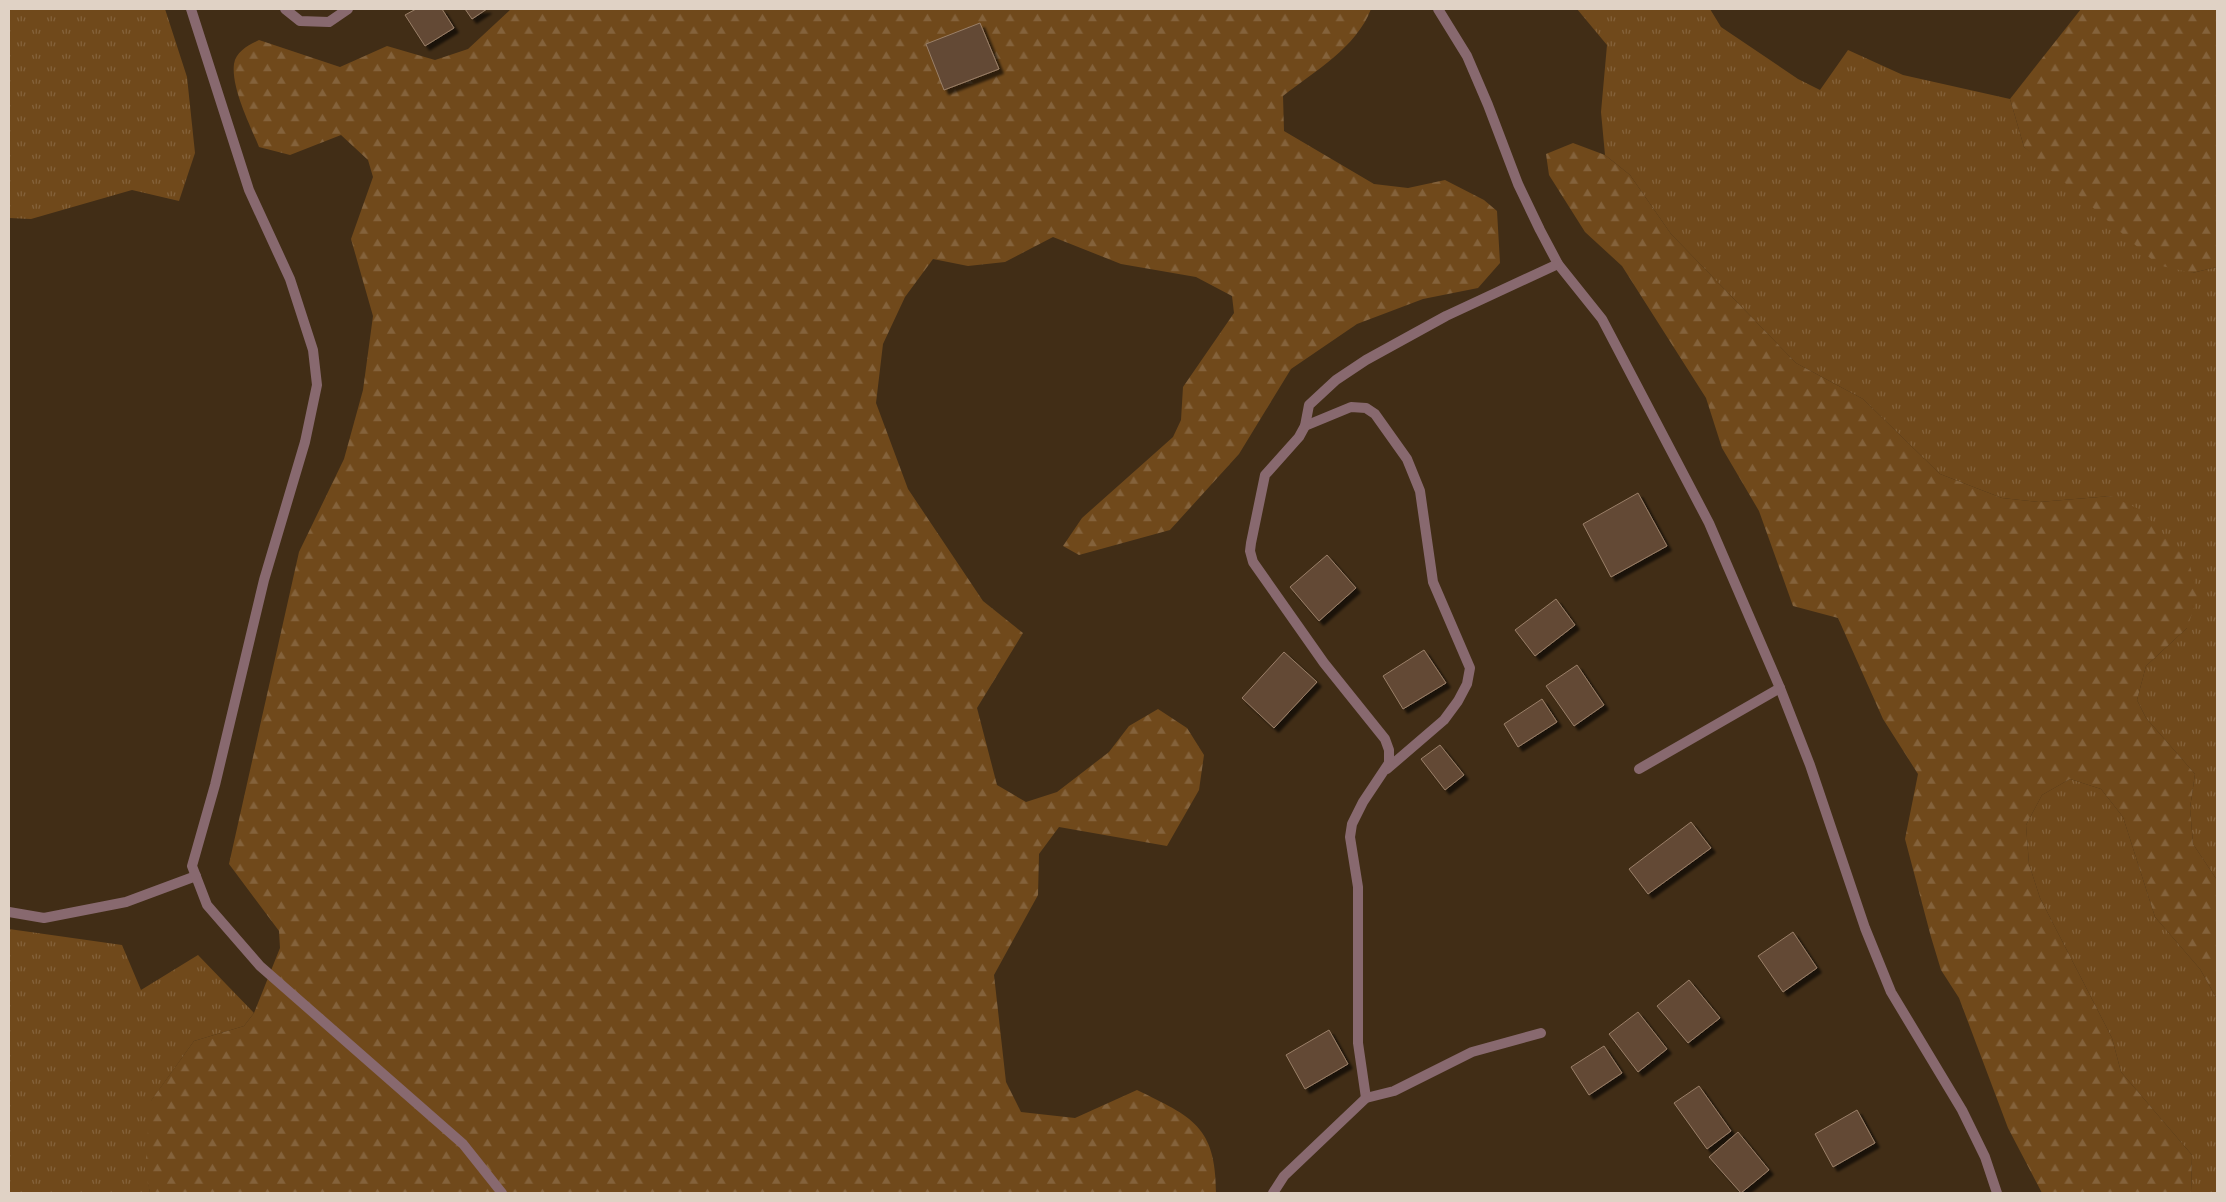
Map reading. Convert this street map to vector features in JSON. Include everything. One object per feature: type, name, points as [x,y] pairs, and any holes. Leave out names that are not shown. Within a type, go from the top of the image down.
[{"type":"street","points":[[190,9],[250,190],[290,279],[313,350],[317,385],[305,442],[264,580],[215,785],[192,866],[207,905],[260,966],[463,1144],[502,1193]]},
{"type":"street","points":[[285,9],[300,21],[329,22],[348,9]]},
{"type":"street","points":[[1438,9],[1466,56],[1488,105],[1518,184],[1558,264],[1607,327],[1709,523],[1780,688],[1810,765],[1865,928],[1891,992],[1962,1110],[1985,1157],[1997,1193]]},
{"type":"street","points":[[1366,1098],[1358,1043],[1358,887],[1350,837],[1352,824],[1363,802],[1386,769],[1390,758],[1385,740],[1292,618],[1253,562],[1250,551],[1265,474],[1299,437],[1305,426],[1309,405],[1336,380],[1366,360],[1446,316],[1558,264]]},
{"type":"street","points":[[1305,426],[1351,407],[1366,408],[1376,414],[1406,459],[1420,491],[1434,582],[1470,668],[1467,684],[1444,720],[1386,769]]},
{"type":"street","points":[[1640,768],[1780,688]]},
{"type":"street","points":[[9,912],[44,918],[126,902],[196,876]]},
{"type":"street","points":[[1272,1193],[1284,1176],[1366,1098],[1394,1091],[1472,1052],[1540,1033]]},
{"type":"green space","points":[[9,9],[165,9],[187,77],[195,153],[179,201],[132,190],[31,219],[9,218]]},
{"type":"green space","points":[[511,9],[1371,9],[1364,23],[1345,47],[1321,68],[1283,96],[1284,131],[1374,184],[1408,188],[1445,180],[1484,200],[1497,211],[1500,263],[1478,288],[1423,299],[1357,324],[1291,369],[1239,454],[1170,530],[1079,555],[1063,546],[1082,518],[1173,437],[1181,420],[1183,387],[1234,313],[1232,296],[1196,277],[1121,264],[1053,237],[1005,262],[968,266],[933,259],[905,297],[883,344],[876,403],[908,489],[983,601],[1023,633],[977,708],[997,785],[1026,802],[1057,792],[1109,752],[1129,726],[1158,709],[1187,728],[1204,755],[1199,790],[1167,846],[1059,827],[1039,854],[1038,895],[994,975],[1006,1082],[1021,1112],[1075,1118],[1137,1090],[1173,1108],[1197,1126],[1206,1138],[1215,1170],[1216,1193],[150,1193],[145,1171],[150,1102],[194,1041],[244,1026],[254,1013],[280,948],[279,931],[229,864],[299,552],[344,459],[363,390],[373,316],[351,239],[373,177],[368,160],[341,135],[290,155],[259,147],[235,84],[235,59],[244,49],[259,40],[340,67],[387,46],[435,60],[468,49]]},
{"type":"green space","points":[[1577,9],[1710,9],[1721,27],[1798,79],[1820,90],[1848,50],[1903,75],[2010,99],[2024,147],[2192,273],[2217,267],[2217,880],[2193,844],[2190,808],[2195,774],[2146,718],[2137,700],[2146,666],[2187,628],[2111,496],[2039,502],[2002,498],[1940,474],[1863,399],[1796,363],[1671,234],[1630,175],[1605,155],[1601,112],[1607,45]]},
{"type":"green space","points":[[2081,9],[2217,9],[2217,267],[2192,273],[2158,265],[2024,147],[2010,99]]},
{"type":"green space","points":[[1573,143],[1605,155],[1630,175],[1671,234],[1796,363],[1863,399],[1940,474],[2002,498],[2039,502],[2111,496],[2141,510],[2189,562],[2198,596],[2187,628],[2146,666],[2137,700],[2146,718],[2195,774],[2190,808],[2193,844],[2217,880],[2217,999],[2200,969],[2155,917],[2123,817],[2101,789],[2070,779],[2042,795],[2026,825],[2029,864],[2040,898],[2112,1038],[2121,1072],[2192,1155],[2191,1193],[2042,1193],[2008,1128],[1959,998],[1941,970],[1931,937],[1905,839],[1918,774],[1883,719],[1838,618],[1793,606],[1759,511],[1722,448],[1706,398],[1622,266],[1585,232],[1549,175],[1546,154]]},
{"type":"green space","points":[[2070,779],[2101,789],[2123,817],[2155,917],[2200,969],[2217,999],[2217,1193],[2191,1193],[2192,1155],[2121,1072],[2112,1038],[2040,898],[2029,864],[2026,825],[2042,795]]},
{"type":"green space","points":[[9,929],[122,945],[141,990],[198,955],[254,1013],[244,1026],[194,1041],[151,1101],[148,1181],[150,1193],[9,1193]]},
{"type":"building","points":[[416,9],[442,9],[454,28],[425,46],[405,15]]},
{"type":"building","points":[[465,9],[487,9],[472,19]]},
{"type":"building","points":[[980,23],[999,69],[944,90],[926,44]]},
{"type":"building","points":[[1638,493],[1667,546],[1611,577],[1583,524]]},
{"type":"building","points":[[1327,555],[1356,588],[1319,621],[1290,587]]},
{"type":"building","points":[[1556,599],[1575,625],[1535,656],[1515,630]]},
{"type":"building","points":[[1424,650],[1446,683],[1403,709],[1383,676]]},
{"type":"building","points":[[1284,652],[1317,682],[1274,728],[1242,698]]},
{"type":"building","points":[[1577,665],[1604,705],[1574,726],[1546,686]]},
{"type":"building","points":[[1542,699],[1557,722],[1518,747],[1504,724]]},
{"type":"building","points":[[1440,745],[1464,775],[1445,790],[1421,759]]},
{"type":"building","points":[[1691,822],[1711,848],[1648,894],[1629,869]]},
{"type":"building","points":[[1793,932],[1817,968],[1783,992],[1758,956]]},
{"type":"building","points":[[1689,980],[1720,1018],[1688,1043],[1657,1006]]},
{"type":"building","points":[[1638,1012],[1667,1049],[1638,1072],[1609,1034]]},
{"type":"building","points":[[1329,1030],[1348,1064],[1305,1089],[1286,1055]]},
{"type":"building","points":[[1604,1046],[1622,1073],[1589,1095],[1571,1067]]},
{"type":"building","points":[[1699,1086],[1731,1131],[1707,1149],[1674,1103]]},
{"type":"building","points":[[1857,1110],[1875,1143],[1833,1167],[1815,1134]]},
{"type":"building","points":[[1738,1132],[1769,1170],[1741,1193],[1709,1157]]}]
